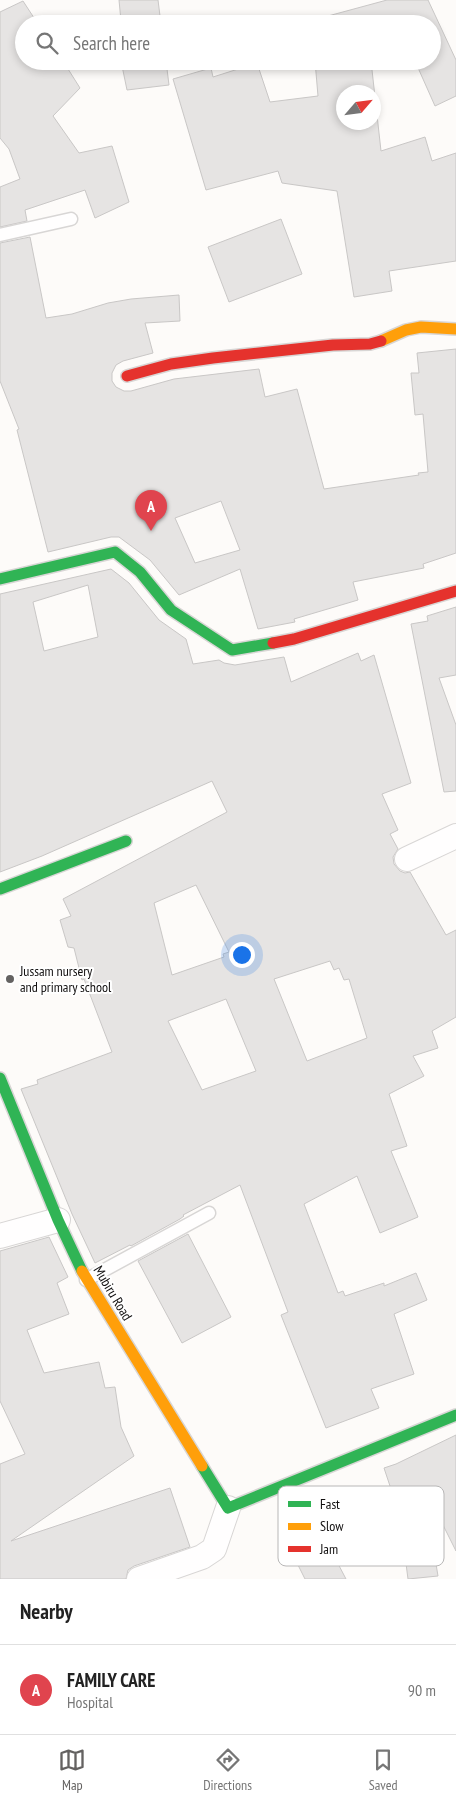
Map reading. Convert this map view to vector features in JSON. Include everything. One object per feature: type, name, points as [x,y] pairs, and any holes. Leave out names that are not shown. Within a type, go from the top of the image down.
[{"type":"street","points":[[127,376],[171,364],[213,358],[333,345],[377,343],[406,330],[421,327],[456,329]]},
{"type":"street","points":[[0,579],[115,552],[140,572],[171,610],[232,650],[294,639],[456,591]]},
{"type":"street","points":[[408,859],[456,836]]},
{"type":"street","points":[[0,889],[126,841]]},
{"type":"street","name":"Mubiru Road","points":[[0,1078],[58,1220],[86,1280],[228,1508]]},
{"type":"street","points":[[0,1236],[58,1220]]},
{"type":"street","points":[[283,1486],[456,1416]]},
{"type":"street","points":[[138,1579],[202,1557],[214,1549],[228,1508],[278,1488]]},
{"type":"lane","points":[[0,235],[71,219]]},
{"type":"lane","points":[[86,1280],[210,1213]]},
{"type":"building","points":[[119,0],[158,0],[160,15],[120,15]]},
{"type":"building","points":[[387,0],[428,0],[435,15],[332,15]]},
{"type":"building","points":[[23,1],[32,15],[15,15],[15,70],[69,70],[80,88],[53,116],[79,153],[112,146],[129,202],[95,218],[85,190],[25,210],[27,221],[0,227],[0,187],[20,179],[9,149],[0,138],[0,12]]},
{"type":"building","points":[[441,28],[456,60],[456,96],[435,106],[419,70],[441,70]]},
{"type":"building","points":[[123,70],[167,70],[169,85],[127,90]]},
{"type":"building","points":[[204,70],[211,70],[213,77],[235,70],[259,70],[270,102],[318,96],[316,70],[372,70],[374,85],[336,85],[336,130],[379,130],[381,151],[425,137],[432,161],[456,153],[456,261],[389,271],[392,291],[354,297],[337,191],[282,183],[278,171],[206,190],[173,79]]},
{"type":"building","points":[[281,219],[302,274],[229,302],[208,247]]},
{"type":"building","points":[[30,237],[46,318],[72,314],[108,303],[131,299],[179,295],[180,321],[145,323],[153,353],[123,361],[116,365],[112,373],[112,381],[116,387],[124,391],[131,391],[174,379],[259,369],[265,397],[297,389],[324,489],[419,475],[418,473],[428,472],[423,414],[415,415],[411,373],[419,373],[417,353],[456,349],[456,553],[423,564],[424,568],[353,582],[358,600],[294,619],[295,622],[258,629],[240,569],[179,595],[150,560],[119,537],[111,537],[48,552],[17,430],[19,429],[0,381],[0,243]],"holes":[[[221,501],[240,550],[195,563],[175,518]]]},
{"type":"building","points":[[111,569],[129,583],[159,620],[186,639],[193,664],[219,660],[235,665],[284,657],[291,682],[358,653],[361,661],[374,655],[411,783],[382,794],[398,830],[390,834],[398,849],[393,857],[394,864],[400,871],[410,872],[446,935],[456,930],[456,1017],[432,1031],[438,1048],[413,1056],[424,1076],[389,1094],[407,1146],[391,1151],[418,1217],[380,1233],[357,1176],[304,1204],[338,1293],[343,1291],[345,1296],[384,1283],[384,1286],[416,1273],[427,1300],[394,1314],[414,1374],[371,1389],[379,1408],[326,1428],[281,1315],[288,1312],[240,1185],[183,1215],[180,1219],[131,1246],[95,1263],[72,1214],[21,1089],[38,1084],[37,1080],[112,1052],[84,979],[82,980],[74,948],[68,947],[60,920],[71,916],[63,899],[227,812],[212,781],[42,856],[0,872],[0,594]],"holes":[[[88,585],[98,637],[44,651],[33,602]],[[196,885],[229,952],[223,954],[224,957],[172,975],[154,903]],[[330,961],[334,970],[339,968],[344,980],[349,979],[367,1038],[307,1061],[274,979]],[[226,999],[256,1071],[202,1090],[168,1021]]]},
{"type":"building","points":[[456,607],[456,675],[439,678],[456,725],[456,791],[444,792],[411,624],[428,621],[427,616]]},
{"type":"building","points":[[188,1234],[231,1317],[182,1343],[138,1261]]},
{"type":"building","points":[[49,1237],[68,1277],[57,1283],[69,1314],[27,1330],[44,1373],[99,1362],[105,1388],[115,1387],[121,1427],[134,1456],[11,1541],[170,1488],[190,1547],[134,1566],[128,1570],[126,1579],[0,1579],[0,1464],[25,1454],[0,1401],[0,1251]]},
{"type":"building","points":[[456,1435],[456,1551],[444,1527],[444,1486],[390,1486],[384,1468]]},
{"type":"building","points":[[298,1566],[339,1566],[346,1579],[305,1579]]},
{"type":"building","points":[[406,1566],[436,1566],[438,1576],[408,1579]]},
{"type":"traffic: fast","points":[[0,579],[115,552],[140,572],[171,610],[232,650],[273,643]]},
{"type":"traffic: fast","points":[[0,889],[126,841]]},
{"type":"traffic: fast","points":[[0,1078],[58,1220],[82,1271]]},
{"type":"traffic: fast","points":[[282,1486],[456,1415]]},
{"type":"traffic: fast","points":[[202,1466],[228,1508],[278,1488]]},
{"type":"traffic: slow","points":[[381,341],[406,330],[421,327],[456,329]]},
{"type":"traffic: slow","points":[[82,1271],[202,1466]]},
{"type":"traffic: jam","points":[[127,376],[171,364],[213,358],[333,345],[370,344],[381,341]]},
{"type":"traffic: jam","points":[[273,643],[294,639],[456,591]]},
{"type":"place","name":"FAMILY CARE","points":[[151,531]]},
{"type":"place","name":"Jussam nursery and primary school","points":[[10,979]]}]
